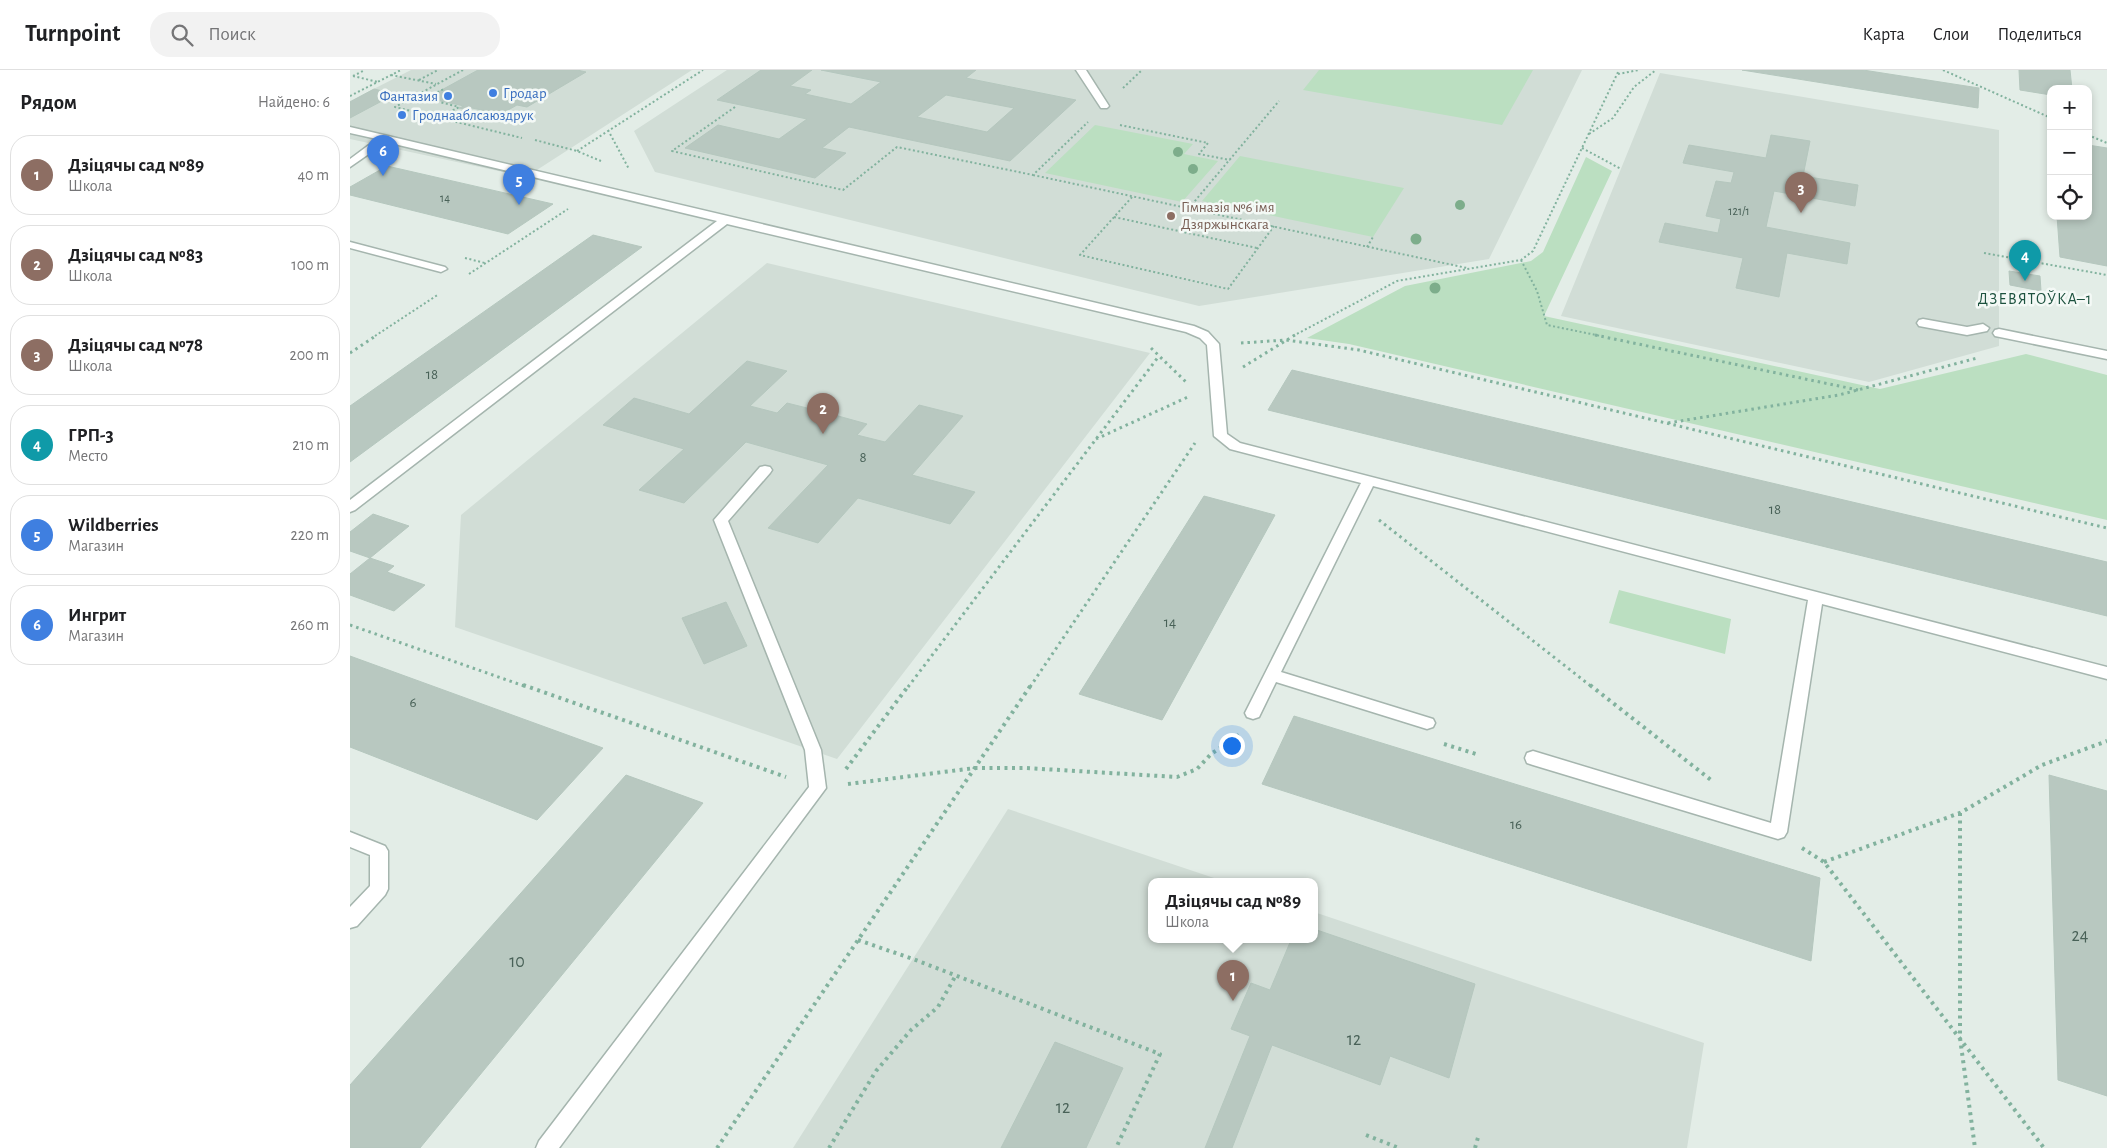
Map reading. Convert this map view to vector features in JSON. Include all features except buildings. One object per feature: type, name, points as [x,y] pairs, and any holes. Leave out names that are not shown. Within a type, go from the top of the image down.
[{"type":"lane","points":[[1081,70],[1104,106]]},
{"type":"lane","points":[[350,130],[1180,327],[1204,335],[1214,344],[1221,436],[1235,446],[2107,672]]},
{"type":"lane","points":[[350,164],[385,138]]},
{"type":"lane","points":[[350,506],[725,220]]},
{"type":"lane","points":[[350,244],[441,268]]},
{"type":"lane","points":[[1923,323],[1967,331],[1983,328]]},
{"type":"lane","points":[[1999,333],[2107,355]]},
{"type":"lane","points":[[546,1148],[826,787],[721,520],[765,470]]},
{"type":"lane","points":[[1253,712],[1368,482]]},
{"type":"lane","points":[[1533,758],[1778,832],[1816,597]]},
{"type":"lane","points":[[1272,675],[1427,723]]},
{"type":"lane","points":[[350,840],[379,851],[379,889],[350,920]]},
{"type":"path","points":[[365,70],[353,76],[378,82]]},
{"type":"path","points":[[350,96],[401,70]]},
{"type":"path","points":[[419,80],[438,70]]},
{"type":"path","points":[[463,70],[395,107],[522,138]]},
{"type":"path","points":[[576,151],[703,70]]},
{"type":"path","points":[[1236,372],[1286,340],[1397,281],[1521,260],[1533,251],[1619,70]]},
{"type":"path","points":[[1617,74],[1639,70]]},
{"type":"path","points":[[1588,134],[1613,118],[1634,87],[1656,70]]},
{"type":"path","points":[[1943,70],[2047,116]]},
{"type":"path","points":[[391,75],[437,84]]},
{"type":"path","points":[[433,86],[444,88],[424,98],[460,106],[441,117]]},
{"type":"path","points":[[1189,208],[1279,101]]},
{"type":"path","points":[[1033,175],[1104,106]]},
{"type":"path","points":[[735,107],[672,151],[843,190],[897,147],[1470,268]]},
{"type":"path","points":[[1090,120],[1208,143],[1199,154],[1230,160]]},
{"type":"path","points":[[608,130],[632,174]]},
{"type":"path","points":[[2092,137],[2107,143]]},
{"type":"path","points":[[1582,148],[1621,169]]},
{"type":"path","points":[[463,278],[597,190]]},
{"type":"path","points":[[1132,196],[1080,254],[1228,289],[1274,226]]},
{"type":"path","points":[[1114,217],[1257,248]]},
{"type":"path","points":[[1367,246],[1373,237]]},
{"type":"path","points":[[1984,252],[2107,275]]},
{"type":"path","points":[[1521,260],[1537,291],[1546,325],[1858,390]]},
{"type":"path","points":[[350,353],[441,293]]},
{"type":"path","points":[[1235,343],[1286,340],[1359,350],[2107,528]]},
{"type":"path","points":[[1147,344],[1191,386]]},
{"type":"path","points":[[826,787],[1159,356]]},
{"type":"path","points":[[1665,423],[1839,396],[1983,357]]},
{"type":"path","points":[[1096,439],[1189,396]]},
{"type":"path","points":[[717,1148],[1199,438]]},
{"type":"path","points":[[1358,503],[1716,784]]},
{"type":"path","points":[[350,625],[826,787],[975,768],[1026,768],[1177,777],[1197,769],[1210,754]]},
{"type":"path","points":[[1824,862],[1960,813],[2042,765],[2107,741]]},
{"type":"path","points":[[1440,742],[1476,754]]},
{"type":"path","points":[[1960,813],[1960,1038],[1975,1148]]},
{"type":"path","points":[[1778,832],[1824,862],[2044,1148]]},
{"type":"path","points":[[858,940],[1160,1054],[1116,1148]]},
{"type":"path","points":[[829,1148],[876,1071],[911,1030],[938,1007],[956,976]]},
{"type":"path","points":[[1475,1148],[1479,1134]]},
{"type":"path","points":[[1366,1135],[1399,1148]]},
{"type":"shaded area","points":[[411,70],[692,70],[526,177],[350,139],[350,101]]},
{"type":"shaded area","name":"Гімназія №6 імя Дзяржынскага","points":[[727,70],[1582,70],[1489,259],[1199,306],[655,172],[634,131]]},
{"type":"shaded area","points":[[1660,73],[1999,130],[1999,346],[1869,382],[1561,316]]},
{"type":"shaded area","points":[[767,263],[1150,353],[837,759],[455,627],[461,515]]},
{"type":"shaded area","points":[[1008,809],[1214,878],[1148,878],[1148,943],[1318,943],[1318,913],[1704,1043],[1687,1148],[793,1148]]},
{"type":"green space","points":[[1319,70],[1533,70],[1502,125],[1303,90]]},
{"type":"green space","points":[[1095,125],[1193,144],[1184,154],[1218,161],[1182,202],[1045,173]]},
{"type":"green space","points":[[1240,156],[1404,188],[1373,237],[1202,201]]},
{"type":"green space","points":[[1586,157],[1612,171],[1544,316],[1880,389],[2026,354],[2107,375],[2107,520],[1349,344],[1307,338],[1405,286],[1531,261],[1543,252]]},
{"type":"green space","points":[[1619,590],[1731,619],[1725,654],[1609,623]]},
{"type":"place","name":"Гродар","points":[[493,93]]},
{"type":"place","name":"Фантазия","points":[[448,96]]},
{"type":"place","name":"Гроднааблсаюздрук","points":[[402,115]]},
{"type":"place","name":"Ингрит","points":[[383,176]]},
{"type":"place","name":"Wildberries","points":[[519,205]]},
{"type":"place","name":"Дзіцячы сад №78","points":[[1801,213]]},
{"type":"place","name":"Гімназія №6 імя Дзяржынскага","points":[[1171,216]]},
{"type":"place","name":"ГРП-3","points":[[2025,281]]},
{"type":"place","name":"Дзіцячы сад №83","points":[[823,434]]},
{"type":"place","name":"Дзіцячы сад №89","points":[[1233,1001]]},
{"type":"district","name":"ДЗЕВЯТОЎКА–1","points":[[2035,299]]}]
